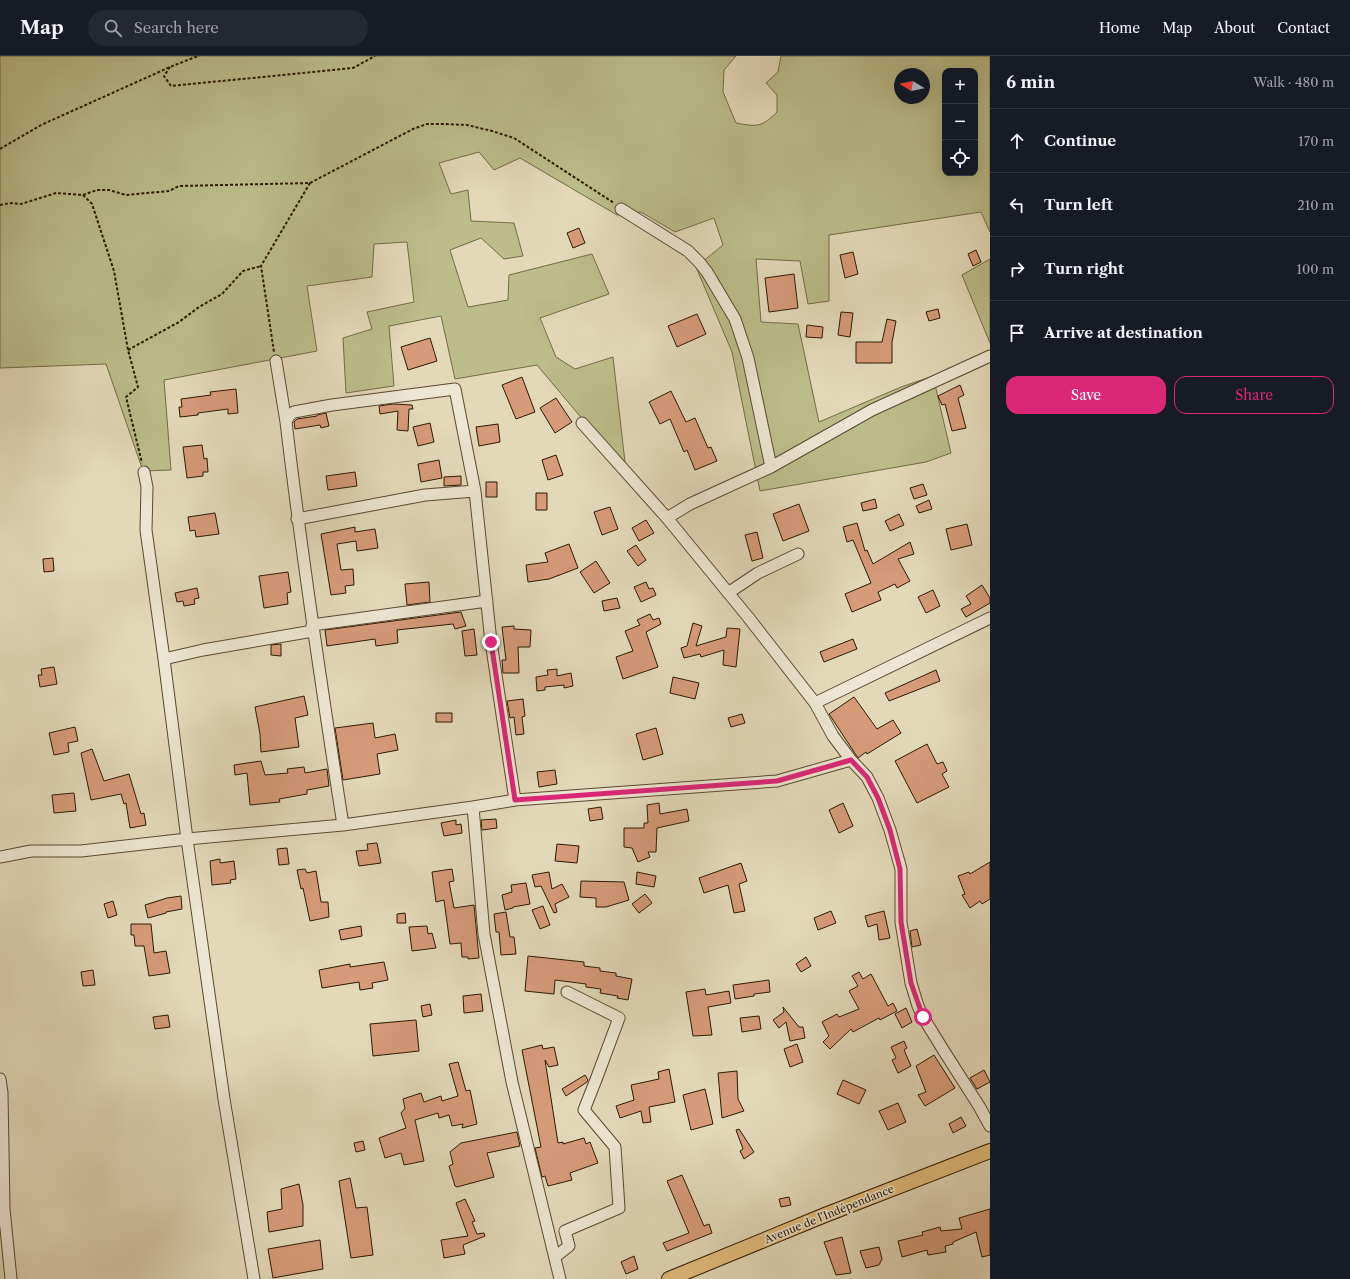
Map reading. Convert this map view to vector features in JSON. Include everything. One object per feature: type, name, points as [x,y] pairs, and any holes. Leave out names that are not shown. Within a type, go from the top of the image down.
[{"type":"main road","name":"Avenue de l'Indépendance","points":[[669,1279],[825,1214],[990,1151]]},
{"type":"street","points":[[622,209],[688,251],[707,272],[735,319],[748,358],[771,467]]},
{"type":"street","points":[[667,518],[690,504],[771,467],[872,410],[990,356]]},
{"type":"street","points":[[276,361],[286,422],[297,519],[312,628],[343,825]]},
{"type":"street","points":[[286,422],[289,416],[294,412],[332,405],[454,390],[475,491],[491,642],[515,800]]},
{"type":"street","points":[[582,423],[667,518],[728,593],[815,703],[833,736],[851,760],[867,777],[878,798],[890,830],[900,869],[901,922],[911,983],[918,1006],[923,1017],[990,1126]]},
{"type":"street","points":[[144,472],[147,487],[146,530],[187,839],[224,1100],[254,1279]]},
{"type":"street","points":[[297,519],[425,495],[475,491]]},
{"type":"street","points":[[728,593],[758,573],[798,554]]},
{"type":"street","points":[[164,659],[312,628],[487,601]]},
{"type":"street","points":[[815,703],[990,618]]},
{"type":"street","points":[[0,857],[31,851],[81,852],[187,839],[343,825],[473,808],[515,800],[777,781],[851,760]]},
{"type":"street","points":[[473,808],[484,934],[512,1082],[560,1279]]},
{"type":"street","points":[[555,1257],[569,1246],[565,1231],[619,1208],[615,1147],[584,1110],[619,1018],[567,992]]},
{"type":"street","points":[[0,1079],[2,1093],[4,1209],[11,1279]]},
{"type":"path","points":[[0,149],[41,125],[198,56]]},
{"type":"path","points":[[170,67],[164,76],[171,86],[352,68],[375,56]]},
{"type":"path","points":[[0,205],[11,203],[21,204],[56,193],[83,195],[97,190],[109,190],[126,196],[169,191],[178,186],[310,183],[413,129],[427,124],[445,124],[467,126],[492,131],[514,138],[622,209]]},
{"type":"path","points":[[276,361],[261,266],[310,183]]},
{"type":"path","points":[[83,195],[92,204],[114,271],[128,350],[138,387],[126,396],[144,472]]},
{"type":"path","points":[[128,350],[179,322],[199,307],[222,294],[243,271],[261,266]]},
{"type":"green space","points":[[0,56],[736,56],[724,70],[723,92],[736,123],[759,125],[767,121],[777,112],[777,95],[766,83],[778,72],[781,56],[990,56],[990,232],[981,212],[829,235],[829,301],[808,304],[800,261],[756,259],[761,322],[798,324],[819,422],[901,387],[933,376],[951,453],[926,462],[760,491],[732,352],[696,267],[723,245],[714,218],[675,232],[641,212],[617,215],[520,158],[494,170],[479,152],[439,163],[451,194],[468,190],[471,221],[514,223],[523,256],[504,259],[481,238],[450,250],[468,307],[508,300],[509,275],[592,254],[609,294],[540,318],[556,357],[575,369],[613,357],[626,471],[537,365],[455,379],[441,316],[389,326],[394,386],[346,393],[343,338],[372,329],[367,312],[414,302],[407,242],[374,244],[372,277],[307,286],[317,351],[164,380],[171,470],[143,471],[106,364],[0,368]]},
{"type":"green space","points":[[990,259],[990,343],[962,275]]},
{"type":"building","points":[[579,228],[585,243],[573,248],[567,233]]},
{"type":"building","points":[[976,250],[981,262],[973,266],[968,254]]},
{"type":"building","points":[[853,252],[858,274],[845,278],[840,255]]},
{"type":"building","points":[[794,274],[798,308],[769,312],[765,278]]},
{"type":"building","points":[[938,309],[940,318],[929,321],[926,312]]},
{"type":"building","points":[[841,312],[853,313],[850,337],[838,335]]},
{"type":"building","points":[[697,314],[706,334],[677,347],[668,326]]},
{"type":"building","points":[[887,319],[896,321],[892,342],[892,363],[856,363],[856,342],[882,342]]},
{"type":"building","points":[[807,325],[823,327],[822,338],[806,337]]},
{"type":"building","points":[[430,338],[437,361],[408,370],[401,347]]},
{"type":"building","points":[[522,377],[535,412],[516,419],[502,385]]},
{"type":"building","points":[[960,385],[964,395],[958,398],[966,428],[952,431],[945,404],[942,405],[938,396]]},
{"type":"building","points":[[236,389],[238,413],[228,414],[228,409],[180,417],[179,407],[182,407],[181,399],[211,395],[210,392]]},
{"type":"building","points":[[671,391],[686,422],[695,418],[708,448],[711,447],[717,461],[695,470],[687,450],[684,452],[670,419],[660,424],[649,402]]},
{"type":"building","points":[[556,398],[572,422],[555,433],[540,408]]},
{"type":"building","points":[[393,404],[412,405],[413,409],[409,409],[408,431],[397,430],[398,411],[380,414],[379,406]]},
{"type":"building","points":[[326,413],[329,426],[321,428],[320,425],[295,429],[294,422],[297,419]]},
{"type":"building","points":[[430,423],[434,442],[418,446],[413,427]]},
{"type":"building","points":[[498,424],[500,442],[479,446],[476,427]]},
{"type":"building","points":[[202,445],[204,459],[207,458],[208,472],[203,472],[203,476],[187,478],[183,447]]},
{"type":"building","points":[[556,455],[563,475],[548,480],[542,460]]},
{"type":"building","points":[[439,460],[442,478],[421,482],[418,464]]},
{"type":"building","points":[[355,472],[357,486],[328,490],[326,476]]},
{"type":"building","points":[[461,476],[461,485],[444,486],[444,477]]},
{"type":"building","points":[[486,482],[497,482],[497,497],[486,497]]},
{"type":"building","points":[[923,484],[927,495],[914,499],[910,488]]},
{"type":"building","points":[[536,493],[547,493],[547,510],[536,510]]},
{"type":"building","points":[[875,499],[877,508],[863,511],[861,503]]},
{"type":"building","points":[[929,500],[932,509],[919,513],[916,506]]},
{"type":"building","points":[[799,504],[809,531],[783,541],[773,514]]},
{"type":"building","points":[[610,507],[618,529],[602,535],[594,512]]},
{"type":"building","points":[[215,513],[219,534],[196,537],[195,530],[190,531],[188,517]]},
{"type":"building","points":[[899,514],[904,525],[890,531],[885,521]]},
{"type":"building","points":[[646,520],[654,533],[639,541],[632,528]]},
{"type":"building","points":[[857,523],[865,551],[867,550],[873,564],[910,542],[914,554],[898,559],[910,581],[897,588],[895,584],[878,592],[881,600],[852,612],[845,594],[871,583],[853,540],[847,542],[843,527]]},
{"type":"building","points":[[967,524],[972,545],[951,550],[946,529]]},
{"type":"building","points":[[355,527],[355,532],[375,529],[378,548],[357,551],[356,541],[337,544],[341,570],[353,569],[354,585],[345,586],[346,593],[331,595],[321,534]]},
{"type":"building","points":[[757,532],[763,558],[752,561],[745,535]]},
{"type":"building","points":[[569,544],[578,568],[549,579],[528,582],[526,565],[548,562],[545,553]]},
{"type":"building","points":[[636,545],[646,560],[638,566],[627,551]]},
{"type":"building","points":[[53,558],[54,571],[44,572],[43,559]]},
{"type":"building","points":[[596,561],[610,583],[594,593],[580,572]]},
{"type":"building","points":[[288,572],[291,592],[287,593],[288,604],[264,608],[259,576]]},
{"type":"building","points":[[429,582],[430,602],[407,605],[405,584]]},
{"type":"building","points":[[646,582],[649,589],[653,588],[656,595],[641,602],[634,587]]},
{"type":"building","points":[[982,585],[990,598],[990,603],[966,617],[961,609],[971,604],[966,596]]},
{"type":"building","points":[[197,588],[199,598],[194,599],[195,604],[184,606],[183,601],[177,602],[175,593]]},
{"type":"building","points":[[933,590],[940,606],[926,613],[918,597]]},
{"type":"building","points":[[617,598],[620,608],[604,611],[602,601]]},
{"type":"building","points":[[461,612],[466,626],[455,629],[453,624],[397,630],[398,643],[376,646],[375,639],[327,646],[325,630]]},
{"type":"building","points":[[650,614],[653,620],[659,618],[661,624],[646,632],[658,667],[623,679],[616,657],[633,651],[625,631],[640,625],[637,620]]},
{"type":"building","points":[[693,623],[702,626],[696,646],[726,637],[727,628],[740,629],[736,667],[723,665],[724,650],[701,657],[700,654],[684,658],[681,648],[687,646]]},
{"type":"building","points":[[514,626],[514,629],[531,630],[530,647],[518,647],[519,673],[503,673],[502,660],[506,660],[502,627]]},
{"type":"building","points":[[474,629],[477,655],[465,656],[462,631]]},
{"type":"building","points":[[853,639],[857,649],[824,662],[820,652]]},
{"type":"building","points":[[281,644],[281,656],[271,655],[271,645]]},
{"type":"building","points":[[54,667],[57,684],[40,687],[38,675],[42,675],[41,669]]},
{"type":"building","points":[[557,669],[557,676],[571,673],[573,686],[564,688],[564,685],[545,687],[545,690],[537,691],[536,677],[548,675],[547,670]]},
{"type":"building","points":[[936,670],[940,681],[889,701],[885,693]]},
{"type":"building","points":[[673,677],[699,683],[695,699],[670,693]]},
{"type":"building","points":[[304,696],[308,715],[295,718],[299,747],[261,752],[260,734],[255,707]]},
{"type":"building","points":[[854,697],[877,729],[893,720],[901,733],[858,758],[829,714]]},
{"type":"building","points":[[523,699],[525,716],[522,717],[524,734],[516,735],[514,717],[510,718],[507,701]]},
{"type":"building","points":[[436,713],[452,713],[452,722],[436,722]]},
{"type":"building","points":[[742,714],[745,723],[731,727],[728,718]]},
{"type":"building","points":[[373,723],[375,738],[395,734],[398,750],[377,754],[380,774],[343,780],[335,728]]},
{"type":"building","points":[[75,727],[78,741],[68,743],[69,752],[54,755],[49,733]]},
{"type":"building","points":[[656,728],[663,754],[643,760],[636,734]]},
{"type":"building","points":[[927,744],[937,764],[943,762],[947,771],[942,774],[949,787],[917,803],[895,761]]},
{"type":"building","points":[[92,749],[104,781],[129,774],[141,814],[144,813],[146,825],[130,828],[126,803],[124,804],[121,794],[91,800],[81,753]]},
{"type":"building","points":[[261,761],[265,775],[288,773],[287,769],[304,767],[305,773],[327,769],[329,786],[307,790],[307,794],[279,799],[280,802],[250,805],[247,773],[235,775],[234,765]]},
{"type":"building","points":[[555,770],[557,784],[539,787],[537,772]]},
{"type":"building","points":[[74,793],[76,811],[54,813],[52,795]]},
{"type":"building","points":[[659,803],[660,814],[687,809],[689,821],[657,828],[656,852],[648,852],[650,857],[638,862],[632,848],[624,847],[624,828],[644,828],[644,823],[648,823],[647,805]]},
{"type":"building","points":[[843,803],[853,826],[839,833],[829,810]]},
{"type":"building","points":[[601,807],[603,819],[590,821],[588,809]]},
{"type":"building","points":[[496,819],[497,828],[482,830],[481,820]]},
{"type":"building","points":[[456,820],[456,825],[461,824],[462,833],[444,836],[441,823]]},
{"type":"building","points":[[377,843],[381,863],[359,866],[356,851],[368,850],[367,844]]},
{"type":"building","points":[[557,844],[579,846],[577,863],[555,861]]},
{"type":"building","points":[[287,848],[289,864],[279,865],[277,849]]},
{"type":"building","points":[[220,859],[220,863],[234,861],[236,879],[230,880],[231,883],[212,885],[210,861]]},
{"type":"building","points":[[990,862],[990,899],[982,904],[980,901],[970,908],[962,895],[965,894],[958,876],[969,872],[970,874]]},
{"type":"building","points":[[741,863],[747,881],[739,884],[745,911],[734,913],[728,885],[704,893],[699,878]]},
{"type":"building","points":[[305,869],[307,873],[316,871],[321,902],[328,902],[329,917],[310,921],[303,888],[301,889],[297,870]]},
{"type":"building","points":[[452,869],[454,881],[449,882],[454,908],[474,905],[479,958],[468,959],[468,957],[462,957],[461,943],[450,944],[444,900],[436,902],[432,872]]},
{"type":"building","points":[[549,872],[552,889],[562,884],[569,897],[555,904],[557,912],[554,913],[541,886],[535,887],[532,875]]},
{"type":"building","points":[[637,872],[656,876],[654,887],[636,884]]},
{"type":"building","points":[[581,881],[624,882],[629,900],[606,907],[596,907],[596,898],[580,897]]},
{"type":"building","points":[[526,883],[530,904],[505,910],[502,895],[512,892],[511,885]]},
{"type":"building","points":[[645,894],[652,903],[639,913],[632,904]]},
{"type":"building","points":[[181,896],[182,909],[148,918],[145,905],[167,898]]},
{"type":"building","points":[[113,901],[117,915],[108,918],[104,904]]},
{"type":"building","points":[[543,906],[550,925],[540,929],[532,910]]},
{"type":"building","points":[[831,911],[836,923],[818,930],[814,918]]},
{"type":"building","points":[[884,911],[890,938],[879,940],[877,924],[868,927],[865,916]]},
{"type":"building","points":[[506,912],[510,937],[514,937],[516,954],[501,955],[499,932],[496,932],[494,914]]},
{"type":"building","points":[[405,913],[406,923],[397,923],[397,914]]},
{"type":"building","points":[[131,924],[151,924],[154,953],[166,951],[170,973],[149,976],[144,946],[135,946],[134,935],[131,935]]},
{"type":"building","points":[[361,926],[362,936],[341,940],[339,930]]},
{"type":"building","points":[[427,926],[428,934],[432,933],[436,948],[412,951],[409,927]]},
{"type":"building","points":[[917,929],[921,945],[912,947],[910,931]]},
{"type":"building","points":[[528,956],[584,962],[584,966],[600,968],[600,971],[616,973],[616,976],[632,979],[628,1000],[617,998],[618,996],[600,993],[601,989],[586,987],[586,984],[555,980],[554,994],[525,991]]},
{"type":"building","points":[[806,957],[811,966],[801,972],[796,964]]},
{"type":"building","points":[[384,962],[388,980],[372,983],[373,988],[360,990],[359,982],[322,988],[319,970],[350,964],[350,967]]},
{"type":"building","points":[[93,970],[95,985],[83,986],[81,972]]},
{"type":"building","points":[[859,972],[863,979],[871,974],[888,1006],[893,1003],[897,1011],[880,1020],[879,1018],[853,1032],[851,1029],[830,1049],[823,1042],[829,1036],[822,1022],[837,1014],[839,1017],[859,1009],[849,991],[858,986],[852,976]]},
{"type":"building","points":[[769,980],[770,992],[735,999],[733,985]]},
{"type":"building","points":[[705,989],[706,995],[729,991],[731,1003],[708,1007],[712,1035],[693,1036],[686,992]]},
{"type":"building","points":[[481,994],[483,1011],[464,1013],[463,996]]},
{"type":"building","points":[[430,1004],[432,1015],[423,1017],[421,1006]]},
{"type":"building","points":[[783,1007],[799,1027],[803,1027],[805,1038],[790,1041],[786,1022],[779,1028],[773,1020],[784,1012]]},
{"type":"building","points":[[906,1008],[912,1022],[902,1028],[895,1014]]},
{"type":"building","points":[[168,1015],[170,1027],[155,1029],[153,1017]]},
{"type":"building","points":[[759,1016],[761,1029],[742,1032],[740,1018]]},
{"type":"building","points":[[416,1020],[419,1051],[373,1056],[370,1024]]},
{"type":"building","points":[[904,1041],[907,1048],[904,1050],[911,1066],[898,1073],[892,1060],[896,1058],[891,1047]]},
{"type":"building","points":[[797,1044],[803,1062],[790,1067],[784,1049]]},
{"type":"building","points":[[542,1045],[543,1049],[554,1047],[558,1065],[549,1067],[545,1060],[558,1143],[563,1142],[563,1144],[584,1138],[586,1144],[590,1142],[598,1163],[570,1173],[572,1180],[548,1186],[545,1176],[542,1177],[535,1148],[541,1147],[522,1050]]},
{"type":"building","points":[[934,1055],[955,1088],[925,1106],[918,1095],[926,1092],[916,1066]]},
{"type":"building","points":[[458,1062],[466,1091],[470,1090],[477,1124],[462,1128],[463,1124],[452,1126],[449,1115],[439,1118],[438,1113],[415,1120],[424,1161],[404,1165],[401,1153],[385,1158],[379,1138],[406,1128],[401,1113],[405,1108],[403,1099],[421,1093],[424,1102],[441,1096],[442,1101],[458,1096],[449,1064]]},
{"type":"building","points":[[669,1069],[675,1102],[649,1107],[651,1122],[643,1123],[641,1111],[620,1118],[616,1106],[634,1100],[631,1085],[659,1079],[658,1072]]},
{"type":"building","points":[[984,1070],[990,1082],[977,1089],[970,1078]]},
{"type":"building","points":[[737,1071],[738,1099],[744,1111],[722,1118],[718,1073]]},
{"type":"building","points":[[585,1075],[588,1080],[587,1082],[566,1096],[562,1089]]},
{"type":"building","points":[[843,1080],[866,1090],[859,1104],[837,1094]]},
{"type":"building","points":[[705,1089],[713,1124],[691,1130],[683,1095]]},
{"type":"building","points":[[898,1103],[906,1122],[888,1130],[879,1111]]},
{"type":"building","points":[[961,1117],[966,1126],[953,1133],[949,1124]]},
{"type":"building","points":[[739,1129],[754,1152],[744,1159],[740,1151],[743,1149],[736,1130]]},
{"type":"building","points":[[517,1132],[520,1146],[487,1153],[494,1177],[457,1187],[455,1186],[449,1166],[453,1164],[450,1152],[461,1143]]},
{"type":"building","points":[[363,1141],[365,1150],[356,1152],[354,1143]]},
{"type":"building","points":[[682,1175],[704,1226],[709,1224],[712,1233],[667,1251],[663,1243],[689,1233],[667,1181]]},
{"type":"building","points":[[350,1178],[356,1208],[367,1207],[373,1255],[351,1258],[339,1181]]},
{"type":"building","points":[[299,1184],[303,1205],[303,1226],[269,1232],[267,1212],[282,1209],[281,1189]]},
{"type":"building","points":[[789,1197],[791,1205],[781,1207],[779,1199]]},
{"type":"building","points":[[465,1199],[475,1221],[472,1222],[477,1234],[484,1233],[485,1236],[463,1245],[465,1254],[444,1258],[441,1240],[468,1236],[456,1203]]},
{"type":"building","points":[[990,1209],[990,1255],[982,1257],[976,1232],[953,1242],[953,1244],[945,1246],[946,1252],[928,1255],[927,1250],[902,1257],[898,1241],[923,1235],[922,1232],[940,1227],[941,1231],[962,1229],[959,1218]]},
{"type":"building","points":[[842,1237],[851,1273],[836,1275],[824,1242]]},
{"type":"building","points":[[320,1240],[323,1269],[273,1278],[268,1249]]},
{"type":"building","points":[[879,1247],[882,1259],[879,1265],[866,1268],[860,1251]]},
{"type":"building","points":[[634,1256],[638,1269],[626,1274],[621,1262]]},
{"type":"route","points":[[491,642],[515,800],[777,781],[851,760],[867,777],[878,798],[890,830],[900,869],[901,922],[911,983],[923,1017]]}]
